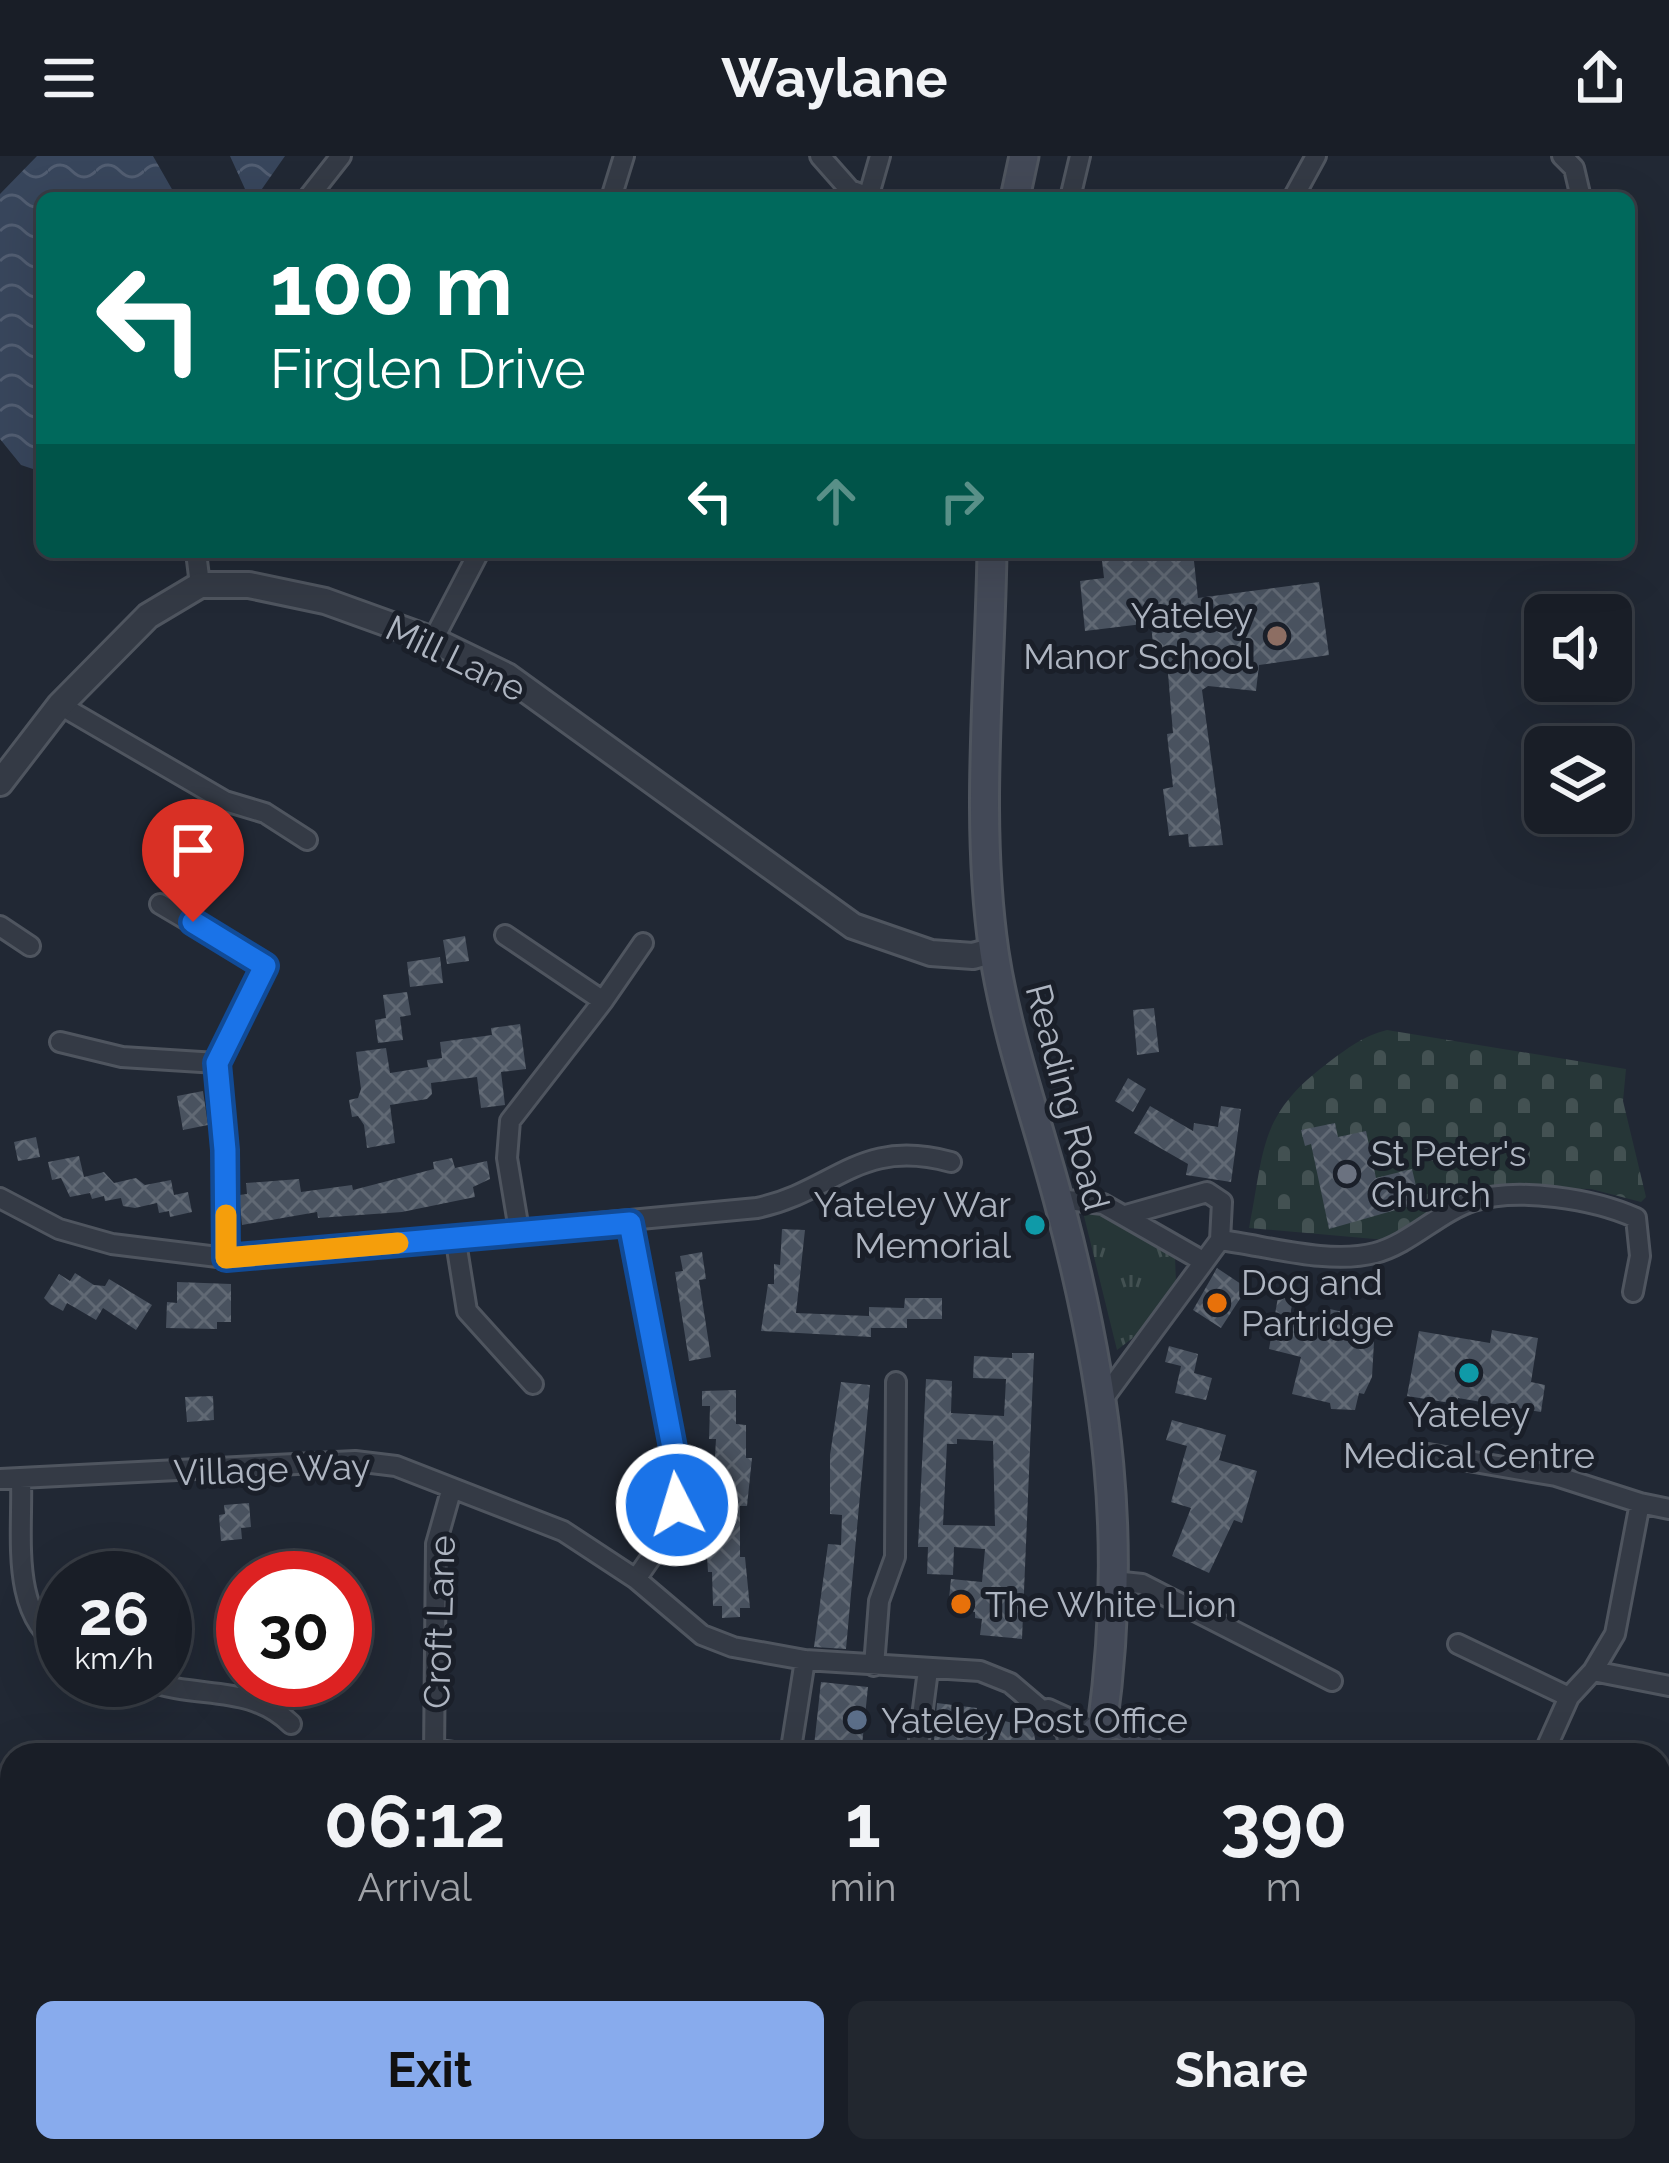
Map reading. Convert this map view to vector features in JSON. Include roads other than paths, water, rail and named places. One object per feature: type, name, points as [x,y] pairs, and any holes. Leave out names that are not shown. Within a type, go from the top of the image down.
[{"type":"main road","points":[[1017,192],[1024,156]]},
{"type":"main road","name":"Reading Road","points":[[992,558],[987,854],[994,950],[1017,1056],[1058,1199],[1102,1399],[1117,1520],[1114,1656],[1132,1726],[1144,1743]]},
{"type":"main road","name":"Reading Road","points":[[1086,1742],[1114,1656]]},
{"type":"main road","points":[[1086,1742],[1132,1726]]},
{"type":"street","points":[[313,192],[341,156]]},
{"type":"street","points":[[613,192],[624,156]]},
{"type":"street","points":[[820,156],[854,192]]},
{"type":"street","points":[[870,192],[880,156]]},
{"type":"street","points":[[1071,192],[1080,156]]},
{"type":"street","points":[[1296,192],[1316,156]]},
{"type":"street","points":[[1562,156],[1574,168],[1580,192]]},
{"type":"street","points":[[0,783],[60,705],[148,616],[200,585],[197,558]]},
{"type":"street","points":[[433,640],[476,558]]},
{"type":"street","name":"Mill Lane","points":[[200,585],[249,585],[326,602],[433,640],[507,676],[853,926],[932,953],[973,956],[994,950]]},
{"type":"street","points":[[60,705],[225,801],[265,813],[307,840]]},
{"type":"street","points":[[160,904],[265,966],[217,1063],[225,1150],[226,1258]]},
{"type":"street","points":[[0,926],[30,946]]},
{"type":"street","points":[[505,935],[604,1001]]},
{"type":"street","points":[[519,1230],[507,1158],[510,1121],[643,943]]},
{"type":"street","points":[[59,1042],[122,1057],[217,1063]]},
{"type":"street","points":[[0,1198],[59,1229],[112,1244],[226,1258],[630,1223],[790,1201],[850,1164],[893,1154],[951,1162]]},
{"type":"street","points":[[1102,1399],[1220,1240],[1222,1202],[1207,1192],[1126,1215]]},
{"type":"street","points":[[1220,1240],[1344,1256],[1378,1252],[1474,1201],[1520,1198],[1610,1206],[1636,1218],[1640,1256],[1633,1292]]},
{"type":"street","points":[[1058,1199],[1103,1204],[1201,1260]]},
{"type":"street","points":[[630,1223],[678,1474],[670,1530],[636,1579]]},
{"type":"street","points":[[454,1236],[466,1311],[533,1384]]},
{"type":"street","points":[[874,1666],[880,1601],[895,1557],[896,1382]]},
{"type":"street","points":[[1427,1454],[1556,1476],[1669,1510]]},
{"type":"street","name":"Village Way","points":[[0,1479],[355,1461],[397,1466],[563,1531],[636,1579],[702,1635],[758,1654],[980,1671],[1010,1682],[1086,1742]]},
{"type":"street","points":[[21,1480],[25,1598],[36,1624]]},
{"type":"street","name":"Croft Lane","points":[[434,1743],[436,1544],[451,1490]]},
{"type":"street","points":[[1548,1743],[1569,1697],[1593,1671],[1615,1634],[1640,1502]]},
{"type":"street","points":[[1113,1581],[1142,1584],[1332,1681]]},
{"type":"street","points":[[1458,1644],[1569,1697]]},
{"type":"street","points":[[792,1743],[805,1660]]},
{"type":"street","points":[[919,1743],[928,1670]]},
{"type":"street","points":[[1593,1671],[1669,1685]]},
{"type":"street","points":[[192,1692],[246,1694],[291,1724]]},
{"type":"water","points":[[37,156],[153,156],[174,192],[36,192],[36,470],[21,465],[0,439],[0,194]]},
{"type":"water","points":[[230,156],[285,156],[260,192],[245,189]]},
{"type":"place","name":"Yateley Manor School","points":[[1277,636]]},
{"type":"place","name":"St Peter's Church","points":[[1347,1174]]},
{"type":"place","name":"Yateley War Memorial","points":[[1035,1225]]},
{"type":"place","name":"Dog and Partridge","points":[[1217,1303]]},
{"type":"place","name":"Yateley Medical Centre","points":[[1469,1373]]},
{"type":"place","name":"The White Lion","points":[[961,1604]]},
{"type":"place","name":"Yateley Post Office","points":[[857,1720]]}]
